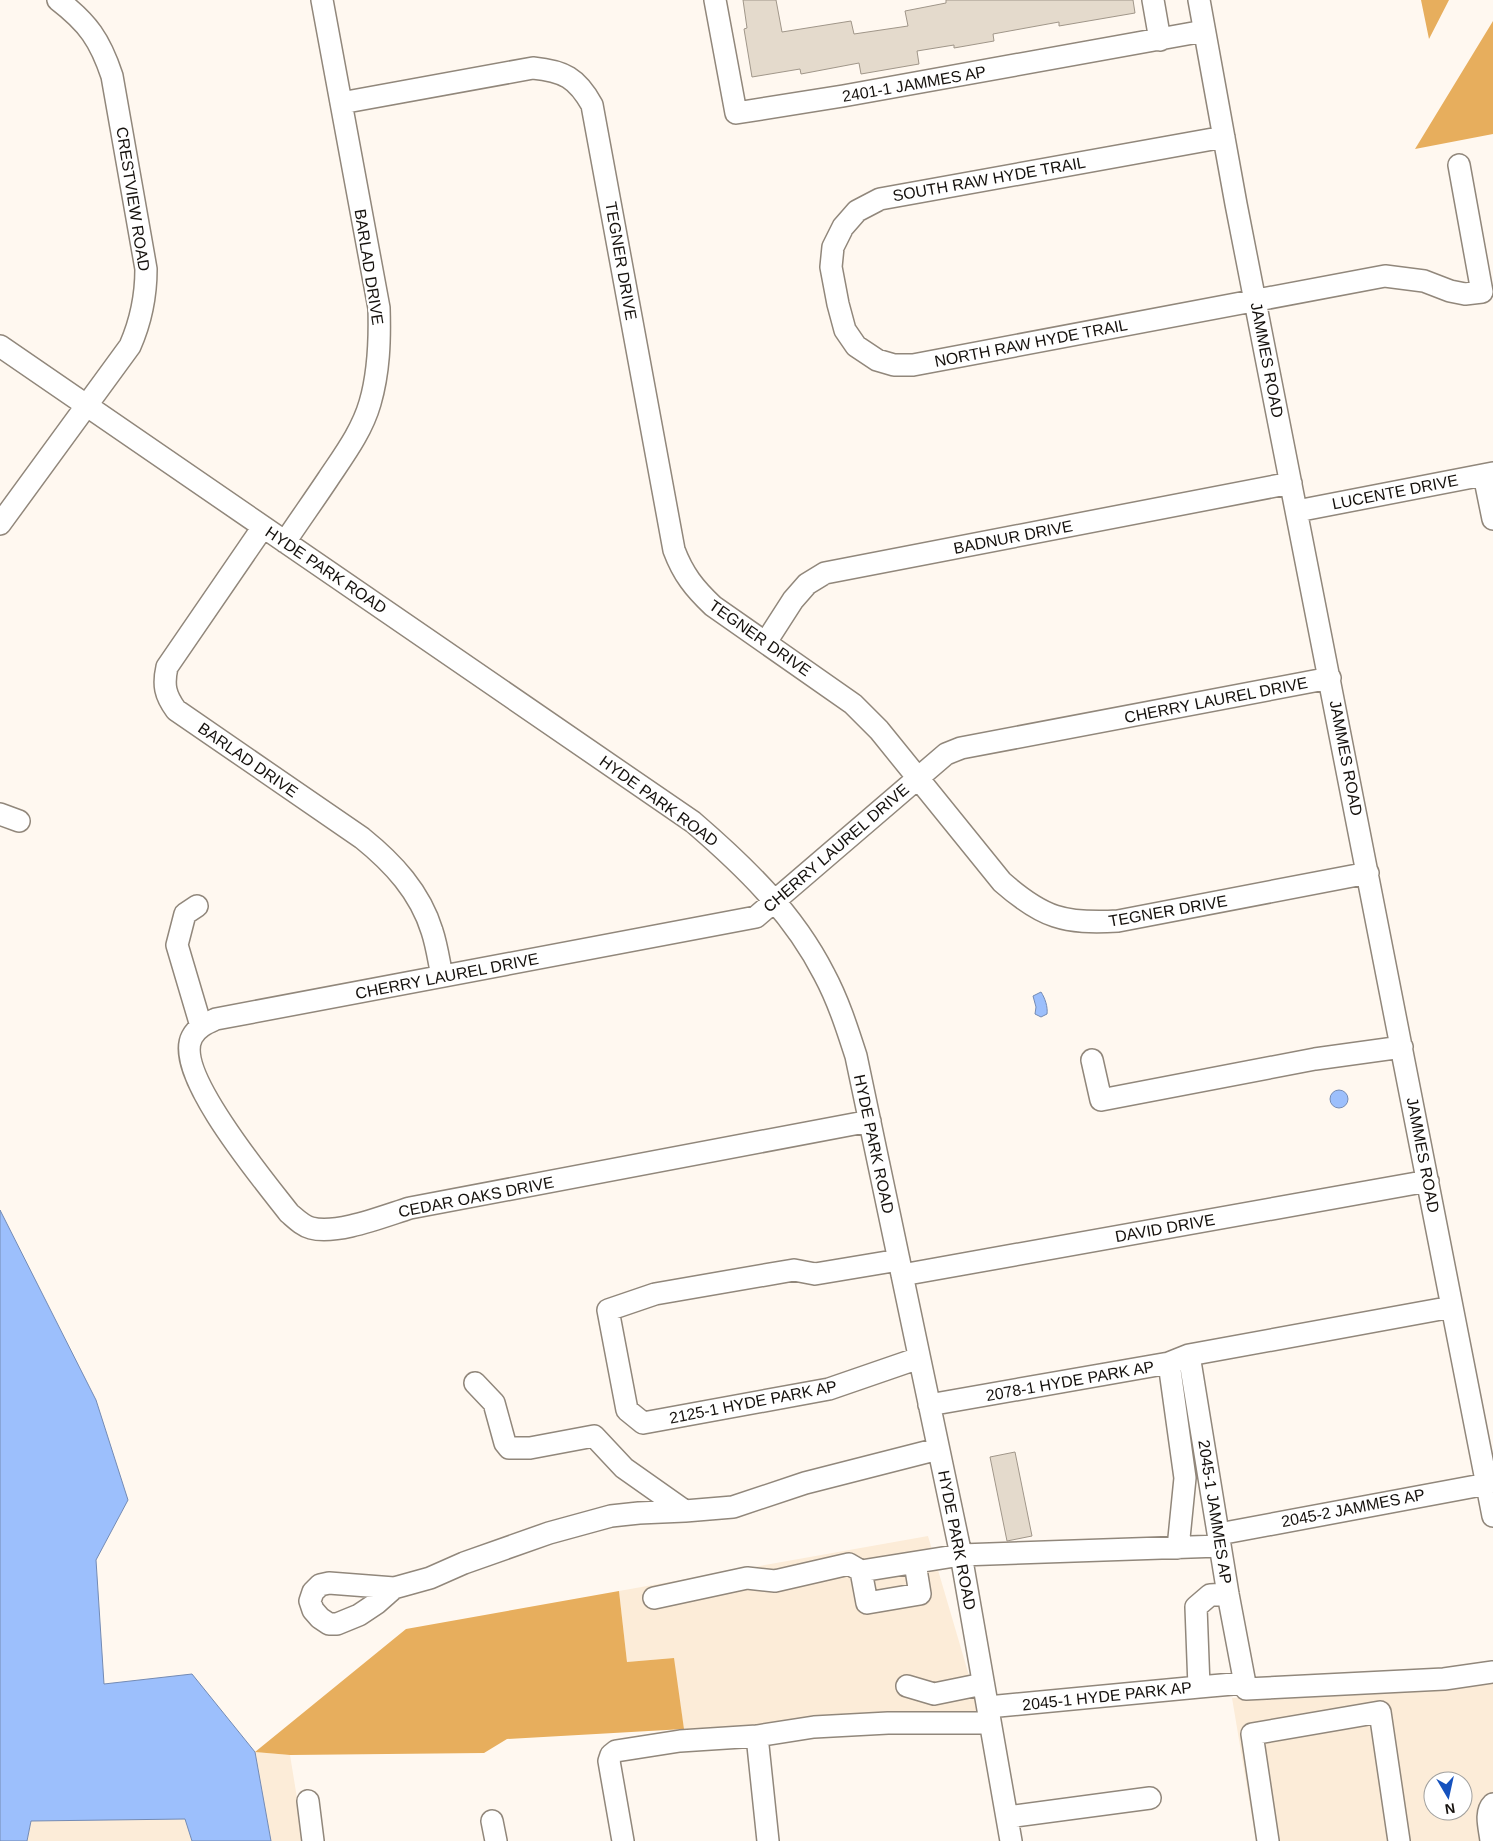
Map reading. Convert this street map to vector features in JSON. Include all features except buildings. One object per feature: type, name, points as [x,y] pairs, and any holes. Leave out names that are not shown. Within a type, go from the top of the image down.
[{"type":"street","name":"CRESTVIEW ROAD","points":[[0,524],[130,346],[142,310],[146,290],[146,269],[112,76],[106,57],[96,38],[77,15],[58,0]]},
{"type":"street","name":"BARLAD DRIVE","points":[[285,542],[346,453],[357,433],[370,404],[377,375],[380,340],[379,308],[322,0]]},
{"type":"street","name":"2401-1 JAMMES AP","points":[[716,0],[736,113],[843,96],[1204,31]]},
{"type":"street","points":[[1153,0],[1160,40]]},
{"type":"street","name":"JAMMES ROAD","points":[[1198,0],[1255,301],[1292,482],[1493,1516]]},
{"type":"street","name":"TEGNER DRIVE","points":[[341,103],[532,68],[552,70],[569,77],[583,89],[592,105],[674,550],[680,567],[695,589],[713,606],[853,704],[879,730],[1002,882],[1021,899],[1045,913],[1070,921],[1118,921],[1368,873]]},
{"type":"street","name":"SOUTH RAW HYDE TRAIL","points":[[838,304],[831,267],[833,247],[843,227],[857,211],[880,199],[1224,137]]},
{"type":"street","name":"NORTH RAW HYDE TRAIL","points":[[838,304],[845,330],[856,346],[877,360],[894,365],[914,365],[1385,276],[1424,281],[1450,291],[1465,294],[1482,292],[1459,164]]},
{"type":"street","name":"HYDE PARK ROAD","points":[[0,346],[86,407],[693,822],[727,851],[776,901],[802,937],[824,974],[842,1014],[856,1056],[962,1555],[1012,1841]]},
{"type":"street","points":[[1489,474],[1493,519]]},
{"type":"street","name":"LUCENTE DRIVE","points":[[1297,511],[1489,474]]},
{"type":"street","name":"BADNUR DRIVE","points":[[766,642],[793,600],[808,584],[824,573],[1292,482]]},
{"type":"street","name":"BARLAD DRIVE","points":[[263,528],[167,667],[164,682],[167,698],[176,710],[383,855],[405,879],[419,901],[432,932],[442,976]]},
{"type":"street","name":"CHERRY LAUREL DRIVE","points":[[196,1032],[216,1019],[756,917],[946,754],[962,748],[1330,678]]},
{"type":"street","name":"CEDAR OAKS DRIVE","points":[[197,906],[185,914],[177,945],[196,1032],[189,1056],[202,1090],[236,1144],[289,1213],[298,1222],[311,1228],[326,1230],[342,1228],[410,1208],[870,1121]]},
{"type":"street","points":[[1092,1060],[1101,1100],[1315,1059],[1402,1047]]},
{"type":"street","name":"DAVID DRIVE","points":[[643,1423],[627,1410],[608,1310],[664,1292],[794,1270],[815,1274],[900,1268],[1428,1180]]},
{"type":"street","points":[[1169,1363],[1189,1355],[1452,1307]]},
{"type":"street","name":"2045-1 JAMMES AP","points":[[1189,1355],[1244,1683]]},
{"type":"street","name":"2125-1 HYDE PARK AP","points":[[643,1423],[829,1389],[919,1358]]},
{"type":"street","name":"2078-1 HYDE PARK AP","points":[[929,1405],[1169,1363],[1185,1478],[1178,1548]]},
{"type":"street","points":[[475,1383],[494,1403],[505,1443],[510,1448],[530,1448],[594,1436],[624,1468],[685,1511]]},
{"type":"street","points":[[394,1588],[430,1578],[464,1563],[549,1533],[611,1516],[639,1512],[733,1507],[805,1483],[938,1449]]},
{"type":"street","name":"2045-2 JAMMES AP","points":[[1178,1548],[1487,1484]]},
{"type":"street","points":[[654,1598],[747,1578],[775,1581],[848,1564],[862,1571],[962,1555],[1178,1548]]},
{"type":"street","points":[[862,1571],[867,1603],[920,1594],[914,1562]]},
{"type":"street","name":"2045-1 HYDE PARK AP","points":[[623,1841],[609,1761],[611,1755],[616,1751],[680,1741],[757,1736],[814,1727],[989,1715],[1200,1687],[1196,1607],[1210,1595],[1228,1594]]},
{"type":"street","points":[[1200,1687],[1244,1683],[1246,1689],[1284,1688],[1444,1679],[1493,1672]]},
{"type":"street","points":[[907,1686],[934,1694],[984,1684]]},
{"type":"street","points":[[1268,1841],[1252,1734],[1380,1712],[1399,1841]]},
{"type":"street","points":[[757,1736],[768,1841]]},
{"type":"street","points":[[1007,1817],[1150,1798]]},
{"type":"street","points":[[308,1801],[314,1841]]},
{"type":"street","points":[[1492,1841],[1488,1815],[1489,1808],[1493,1804]]},
{"type":"shaded area","points":[[1421,0],[1449,0],[1429,39]]},
{"type":"shaded area","points":[[1493,21],[1493,134],[1415,149]]},
{"type":"shaded area","points":[[928,1536],[980,1713],[684,1729],[673,1658],[627,1662],[619,1591]]},
{"type":"shaded area","points":[[619,1591],[627,1662],[674,1658],[684,1729],[507,1739],[484,1753],[290,1755],[255,1752],[406,1629]]},
{"type":"shaded area","points":[[1493,1684],[1493,1841],[1256,1841],[1232,1698]]},
{"type":"shaded area","points":[[255,1752],[290,1755],[304,1841],[271,1841]]},
{"type":"shaded area","points":[[185,1819],[192,1841],[27,1841],[31,1821]]},
{"type":"water","points":[[1041,992],[1046,1003],[1047,1014],[1041,1017],[1035,1014],[1036,1007],[1033,996]]},
{"type":"water","points":[[1339,1090],[1345,1093],[1348,1099],[1345,1105],[1339,1108],[1333,1105],[1330,1099],[1333,1093]]},
{"type":"water","points":[[0,1210],[96,1400],[128,1500],[96,1560],[104,1684],[192,1674],[255,1752],[271,1841],[192,1841],[185,1819],[31,1821],[27,1841],[0,1841]]}]
